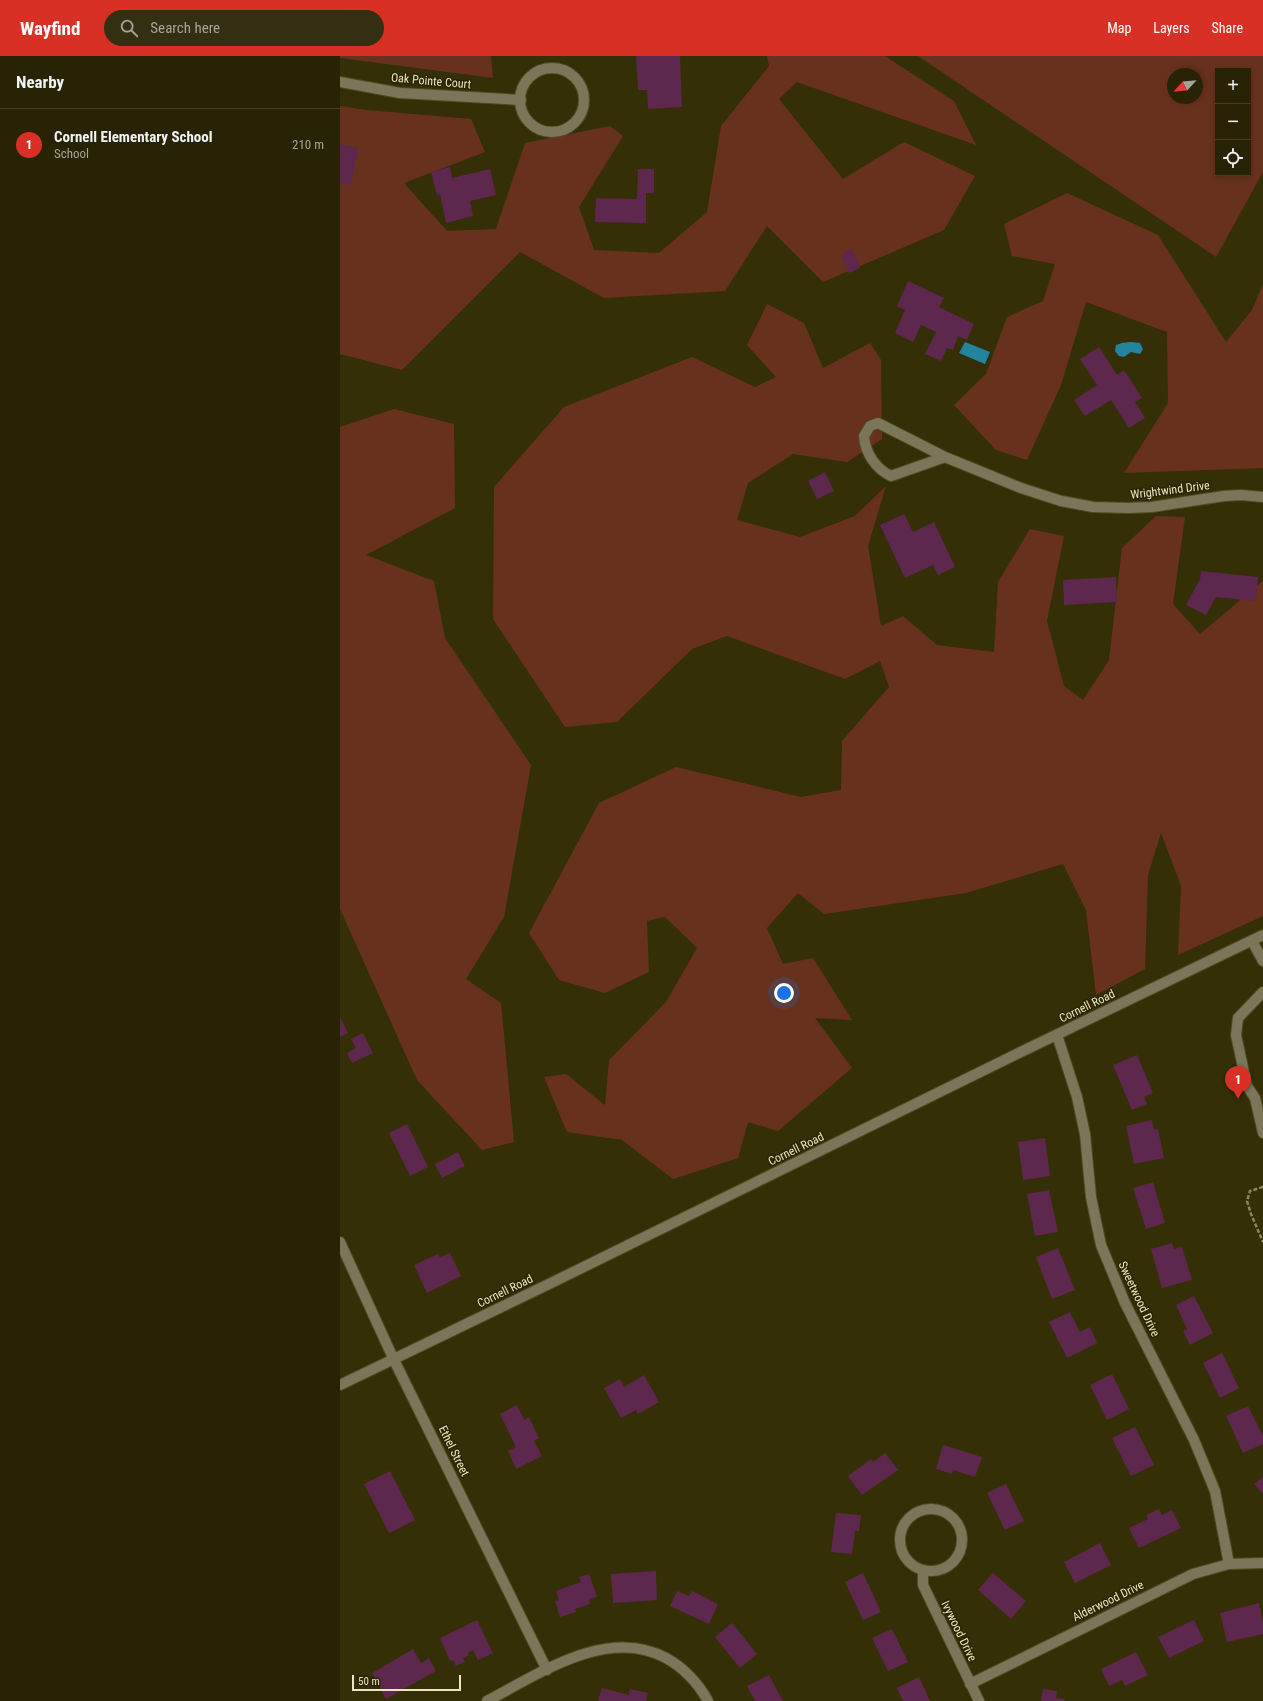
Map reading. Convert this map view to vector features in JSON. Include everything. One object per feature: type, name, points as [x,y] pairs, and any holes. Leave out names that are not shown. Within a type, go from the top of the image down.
[{"type":"street","points":[[548,68],[556,68],[571,74],[582,87],[584,96],[582,112],[578,119],[569,128],[557,132],[540,130],[533,126],[523,113],[521,100],[522,88],[526,81],[540,71],[548,68]]},
{"type":"street","name":"Oak Pointe Court","points":[[340,82],[400,93],[521,100]]},
{"type":"street","name":"Wrightwind Drive","points":[[945,457],[891,476],[880,470],[875,463],[866,447],[864,436],[870,426],[878,423],[945,457],[1041,495],[1061,501],[1093,507],[1152,507],[1242,494],[1263,497]]},
{"type":"street","name":"Cornell Road","points":[[340,1385],[1263,935]]},
{"type":"street","points":[[1252,940],[1263,961]]},
{"type":"street","points":[[1263,992],[1238,1018],[1236,1035],[1247,1086],[1255,1098],[1263,1134]]},
{"type":"street","name":"Sweetwood Drive","points":[[1057,1035],[1077,1097],[1085,1134],[1092,1198],[1101,1245],[1125,1302],[1194,1440],[1215,1491],[1229,1564]]},
{"type":"street","name":"Ethel Street","points":[[340,1242],[394,1360],[547,1670]]},
{"type":"street","points":[[930,1508],[938,1509],[953,1517],[958,1524],[961,1531],[961,1548],[958,1556],[947,1567],[939,1570],[923,1570],[915,1567],[904,1556],[899,1540],[900,1532],[903,1524],[915,1513],[930,1508]]},
{"type":"street","name":"Alderwood Drive","points":[[970,1684],[1193,1574],[1229,1564],[1263,1562]]},
{"type":"street","name":"Ivywood Drive","points":[[923,1570],[923,1585],[979,1701]]},
{"type":"street","points":[[487,1701],[567,1661],[598,1650],[609,1648],[633,1648],[658,1655],[676,1665],[695,1682],[708,1701]]},
{"type":"path","points":[[1263,1187],[1250,1191],[1247,1201],[1263,1242]]},
{"type":"shaded area","points":[[340,56],[491,56],[493,78],[340,58]]},
{"type":"shaded area","points":[[767,56],[885,56],[954,101],[976,145],[797,82],[779,99],[843,179],[904,142],[975,176],[944,230],[823,282],[767,226],[725,291],[604,298],[520,252],[402,370],[340,354],[340,106],[366,110],[471,119],[485,152],[404,183],[447,231],[496,229],[525,143],[610,126],[623,136],[579,207],[594,250],[659,253],[707,212],[721,126],[769,66]]},
{"type":"shaded area","points":[[918,56],[1263,56],[1263,172],[1216,257]]},
{"type":"shaded area","points":[[1067,193],[1158,235],[1226,342],[1252,310],[1263,284],[1263,468],[1124,473],[1168,403],[1167,332],[1086,302],[1061,385],[1027,460],[996,450],[954,405],[986,374],[1007,317],[1043,301],[1055,264],[1012,256],[1004,224]]},
{"type":"shaded area","points":[[767,304],[804,323],[823,368],[870,343],[881,360],[882,439],[847,462],[793,454],[748,483],[737,520],[800,537],[855,516],[886,486],[868,546],[881,626],[903,616],[937,645],[994,652],[998,582],[1030,529],[1064,536],[1047,621],[1064,686],[1083,700],[1109,660],[1122,548],[1156,516],[1185,517],[1173,604],[1200,634],[1263,581],[1263,916],[1178,955],[1181,886],[1161,833],[1148,875],[1145,969],[1096,995],[1086,910],[1063,864],[966,893],[824,914],[798,893],[767,928],[783,964],[813,958],[852,1020],[815,1018],[852,1068],[778,1131],[748,1122],[738,1158],[673,1179],[622,1140],[567,1132],[544,1077],[566,1074],[605,1105],[609,1060],[666,1002],[697,948],[665,917],[647,921],[649,972],[605,993],[559,980],[529,933],[599,803],[676,767],[801,797],[841,790],[842,741],[889,687],[880,661],[845,679],[727,636],[692,649],[617,722],[565,727],[493,619],[494,487],[564,407],[692,357],[755,387],[776,377],[747,345]]},
{"type":"shaded area","points":[[394,409],[454,424],[455,508],[366,555],[434,581],[445,638],[531,765],[504,917],[466,979],[501,1003],[514,1142],[482,1150],[417,1080],[340,909],[340,427]]},
{"type":"water","points":[[965,342],[990,352],[985,364],[959,353]]},
{"type":"water","points":[[1131,342],[1140,343],[1143,349],[1140,354],[1131,352],[1124,357],[1119,356],[1115,351],[1116,345]]},
{"type":"building","points":[[636,56],[680,56],[682,107],[648,109],[647,90],[638,90]]},
{"type":"building","points":[[340,144],[358,148],[351,185],[340,183]]},
{"type":"building","points":[[450,167],[452,178],[490,169],[496,195],[470,201],[473,216],[446,223],[440,194],[437,195],[431,172]]},
{"type":"building","points":[[638,169],[654,169],[654,193],[646,193],[646,223],[595,222],[596,198],[637,199]]},
{"type":"building","points":[[852,249],[860,268],[849,273],[841,255]]},
{"type":"building","points":[[908,281],[944,298],[939,307],[974,324],[967,340],[958,336],[953,350],[947,348],[941,361],[925,354],[936,332],[921,325],[913,342],[895,333],[905,310],[897,306]]},
{"type":"building","points":[[1099,347],[1117,375],[1124,370],[1142,398],[1135,402],[1145,418],[1129,428],[1111,400],[1085,416],[1074,400],[1097,385],[1080,359]]},
{"type":"building","points":[[825,472],[834,491],[817,499],[808,481]]},
{"type":"building","points":[[904,514],[913,532],[934,522],[955,567],[938,575],[933,565],[905,578],[880,525]]},
{"type":"building","points":[[1201,571],[1258,577],[1256,601],[1216,597],[1206,615],[1186,605],[1200,579]]},
{"type":"building","points":[[1116,577],[1117,602],[1064,605],[1063,580]]},
{"type":"building","points":[[340,1017],[348,1033],[340,1037]]},
{"type":"building","points":[[363,1033],[373,1053],[352,1063],[347,1053],[356,1048],[351,1039]]},
{"type":"building","points":[[1137,1055],[1153,1093],[1144,1097],[1147,1104],[1132,1110],[1113,1065]]},
{"type":"building","points":[[1152,1120],[1154,1130],[1158,1129],[1164,1158],[1134,1164],[1126,1126]]},
{"type":"building","points":[[407,1124],[428,1167],[410,1176],[389,1133]]},
{"type":"building","points":[[1045,1138],[1050,1176],[1023,1180],[1018,1142]]},
{"type":"building","points":[[458,1152],[465,1166],[442,1178],[435,1164]]},
{"type":"building","points":[[1153,1182],[1165,1223],[1146,1229],[1133,1188]]},
{"type":"building","points":[[1049,1190],[1058,1232],[1035,1236],[1027,1194]]},
{"type":"building","points":[[1172,1243],[1174,1249],[1182,1247],[1192,1280],[1162,1288],[1151,1249]]},
{"type":"building","points":[[1058,1248],[1075,1290],[1052,1299],[1036,1257]]},
{"type":"building","points":[[450,1253],[461,1276],[427,1293],[414,1265],[438,1254],[440,1257]]},
{"type":"building","points":[[1194,1296],[1213,1333],[1190,1345],[1183,1331],[1187,1329],[1176,1305]]},
{"type":"building","points":[[1070,1312],[1080,1332],[1090,1327],[1097,1343],[1067,1358],[1049,1322]]},
{"type":"building","points":[[1222,1353],[1239,1388],[1220,1398],[1203,1363]]},
{"type":"building","points":[[1112,1374],[1129,1409],[1107,1420],[1090,1385]]},
{"type":"building","points":[[644,1375],[659,1402],[638,1414],[636,1410],[621,1418],[604,1388],[620,1379],[624,1387]]},
{"type":"building","points":[[517,1405],[524,1420],[529,1417],[539,1438],[534,1441],[542,1456],[516,1469],[508,1451],[516,1447],[500,1414]]},
{"type":"building","points":[[1248,1406],[1263,1436],[1263,1444],[1243,1453],[1226,1416]]},
{"type":"building","points":[[1135,1427],[1154,1465],[1131,1476],[1112,1438]]},
{"type":"building","points":[[943,1445],[982,1457],[975,1477],[953,1470],[952,1474],[936,1469]]},
{"type":"building","points":[[885,1453],[898,1470],[862,1495],[848,1476],[871,1459],[873,1462]]},
{"type":"building","points":[[390,1471],[415,1520],[389,1533],[364,1484]]},
{"type":"building","points":[[1263,1477],[1263,1494],[1254,1484]]},
{"type":"building","points":[[1006,1484],[1024,1521],[1005,1530],[987,1493]]},
{"type":"building","points":[[1159,1509],[1162,1515],[1172,1510],[1181,1528],[1139,1548],[1129,1528],[1148,1519],[1146,1515]]},
{"type":"building","points":[[836,1513],[861,1515],[859,1531],[855,1531],[852,1554],[831,1552]]},
{"type":"building","points":[[1100,1543],[1111,1565],[1075,1583],[1064,1562]]},
{"type":"building","points":[[656,1571],[657,1600],[613,1603],[611,1574]]},
{"type":"building","points":[[863,1573],[881,1612],[863,1620],[845,1582]]},
{"type":"building","points":[[993,1573],[1026,1601],[1011,1619],[978,1590]]},
{"type":"building","points":[[589,1574],[597,1597],[589,1599],[590,1604],[575,1609],[576,1612],[560,1617],[555,1601],[559,1600],[556,1591],[581,1582],[579,1577]]},
{"type":"building","points":[[677,1591],[689,1596],[692,1591],[718,1604],[709,1624],[670,1606]]},
{"type":"building","points":[[1259,1603],[1263,1623],[1263,1634],[1227,1642],[1220,1613]]},
{"type":"building","points":[[477,1620],[493,1653],[478,1660],[473,1650],[468,1653],[469,1655],[463,1658],[465,1662],[456,1666],[453,1660],[450,1661],[440,1638]]},
{"type":"building","points":[[1194,1620],[1204,1641],[1169,1658],[1158,1637]]},
{"type":"building","points":[[732,1623],[757,1654],[740,1668],[715,1637]]},
{"type":"building","points":[[892,1629],[908,1662],[888,1671],[872,1638]]},
{"type":"building","points":[[413,1649],[421,1663],[429,1658],[436,1671],[386,1699],[372,1673]]},
{"type":"building","points":[[1136,1652],[1148,1675],[1125,1686],[1122,1680],[1109,1686],[1101,1669]]},
{"type":"building","points":[[769,1675],[783,1701],[755,1701],[747,1686]]},
{"type":"building","points":[[919,1677],[930,1701],[903,1701],[897,1688]]},
{"type":"building","points":[[602,1688],[629,1695],[630,1689],[648,1693],[646,1701],[598,1701]]},
{"type":"building","points":[[1043,1689],[1057,1691],[1056,1698],[1065,1699],[1064,1701],[1041,1701]]},
{"type":"place","name":"Cornell Elementary School","points":[[1238,1099]]}]
